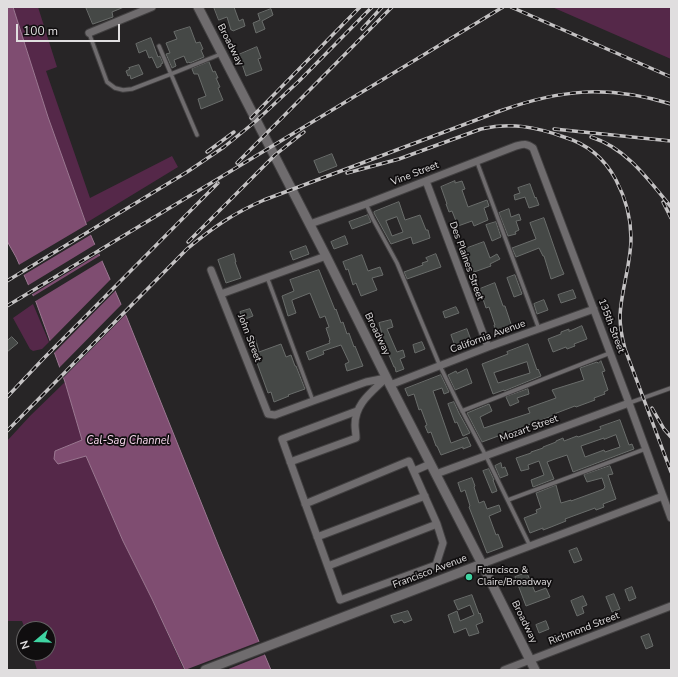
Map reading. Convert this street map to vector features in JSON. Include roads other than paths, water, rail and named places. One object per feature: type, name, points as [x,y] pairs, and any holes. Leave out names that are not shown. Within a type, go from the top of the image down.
[{"type":"street","points":[[89,33],[139,10],[152,7]]},
{"type":"street","name":"Broadway","points":[[198,7],[310,224],[388,382],[535,670]]},
{"type":"street","name":"Vine Street","points":[[310,224],[516,146],[524,144],[528,145]]},
{"type":"street","name":"135th Street","points":[[528,145],[533,148],[535,153],[671,518]]},
{"type":"street","name":"Des Plaines Street","points":[[426,181],[488,347]]},
{"type":"street","points":[[221,294],[326,256]]},
{"type":"street","name":"John Street","points":[[211,270],[268,414]]},
{"type":"street","name":"California Avenue","points":[[268,414],[276,415],[366,382],[388,382],[440,366],[594,309]]},
{"type":"street","points":[[290,462],[356,438],[355,424],[357,411],[364,398],[388,382]]},
{"type":"street","name":"Mozart Street","points":[[436,474],[629,402]]},
{"type":"street","points":[[305,504],[409,461],[444,543],[436,565],[340,600],[305,504],[282,439],[357,411]]},
{"type":"street","points":[[414,471],[430,464]]},
{"type":"street","points":[[317,536],[425,496]]},
{"type":"street","name":"Francisco Avenue","points":[[205,670],[663,496]]},
{"type":"street","points":[[328,566],[437,524]]},
{"type":"street","name":"Richmond Street","points":[[504,670],[671,606]]},
{"type":"lane","points":[[89,33],[108,82],[115,88],[124,90],[132,89],[222,54]]},
{"type":"lane","points":[[159,46],[197,135]]},
{"type":"lane","points":[[477,162],[539,329]]},
{"type":"lane","points":[[366,204],[397,264],[440,366],[530,546]]},
{"type":"lane","points":[[267,277],[313,401]]},
{"type":"lane","points":[[462,411],[610,353]]},
{"type":"lane","points":[[629,402],[671,388]]},
{"type":"lane","points":[[508,500],[646,449]]},
{"type":"water","name":"Cal-Sag Channel","points":[[7,7],[13,7],[48,117],[88,229],[127,318],[219,547],[271,670],[185,670],[123,541],[86,456],[58,464],[54,459],[55,451],[82,440],[65,382],[36,302],[16,257],[7,241]]},
{"type":"railway","points":[[251,118],[360,7]]},
{"type":"railway","points":[[7,281],[187,172],[224,147],[256,121],[299,81],[372,7]]},
{"type":"railway","points":[[362,29],[382,7]]},
{"type":"railway","points":[[237,163],[392,7]]},
{"type":"railway","points":[[7,306],[503,7]]},
{"type":"railway","points":[[511,7],[671,77]]},
{"type":"railway","points":[[7,431],[187,249],[205,234],[253,205],[500,111],[544,98],[564,94],[605,92],[626,94],[671,104]]},
{"type":"railway","points":[[347,173],[399,159],[481,129],[503,126],[533,128],[564,137],[588,148],[601,159],[612,172],[620,187],[630,223],[631,248],[622,296],[620,316],[623,341],[671,472]]},
{"type":"railway","points":[[554,129],[671,141]]},
{"type":"railway","points":[[207,152],[234,132]]},
{"type":"railway","points":[[188,242],[275,155],[304,132]]},
{"type":"railway","points":[[591,137],[604,142],[626,157],[645,175],[671,207]]},
{"type":"railway","points":[[7,397],[218,183]]},
{"type":"railway","points":[[663,202],[671,218]]},
{"type":"railway","points":[[652,408],[664,429],[671,437]]},
{"type":"place","name":"Francisco & Claire/Broadway","points":[[469,577]]}]
